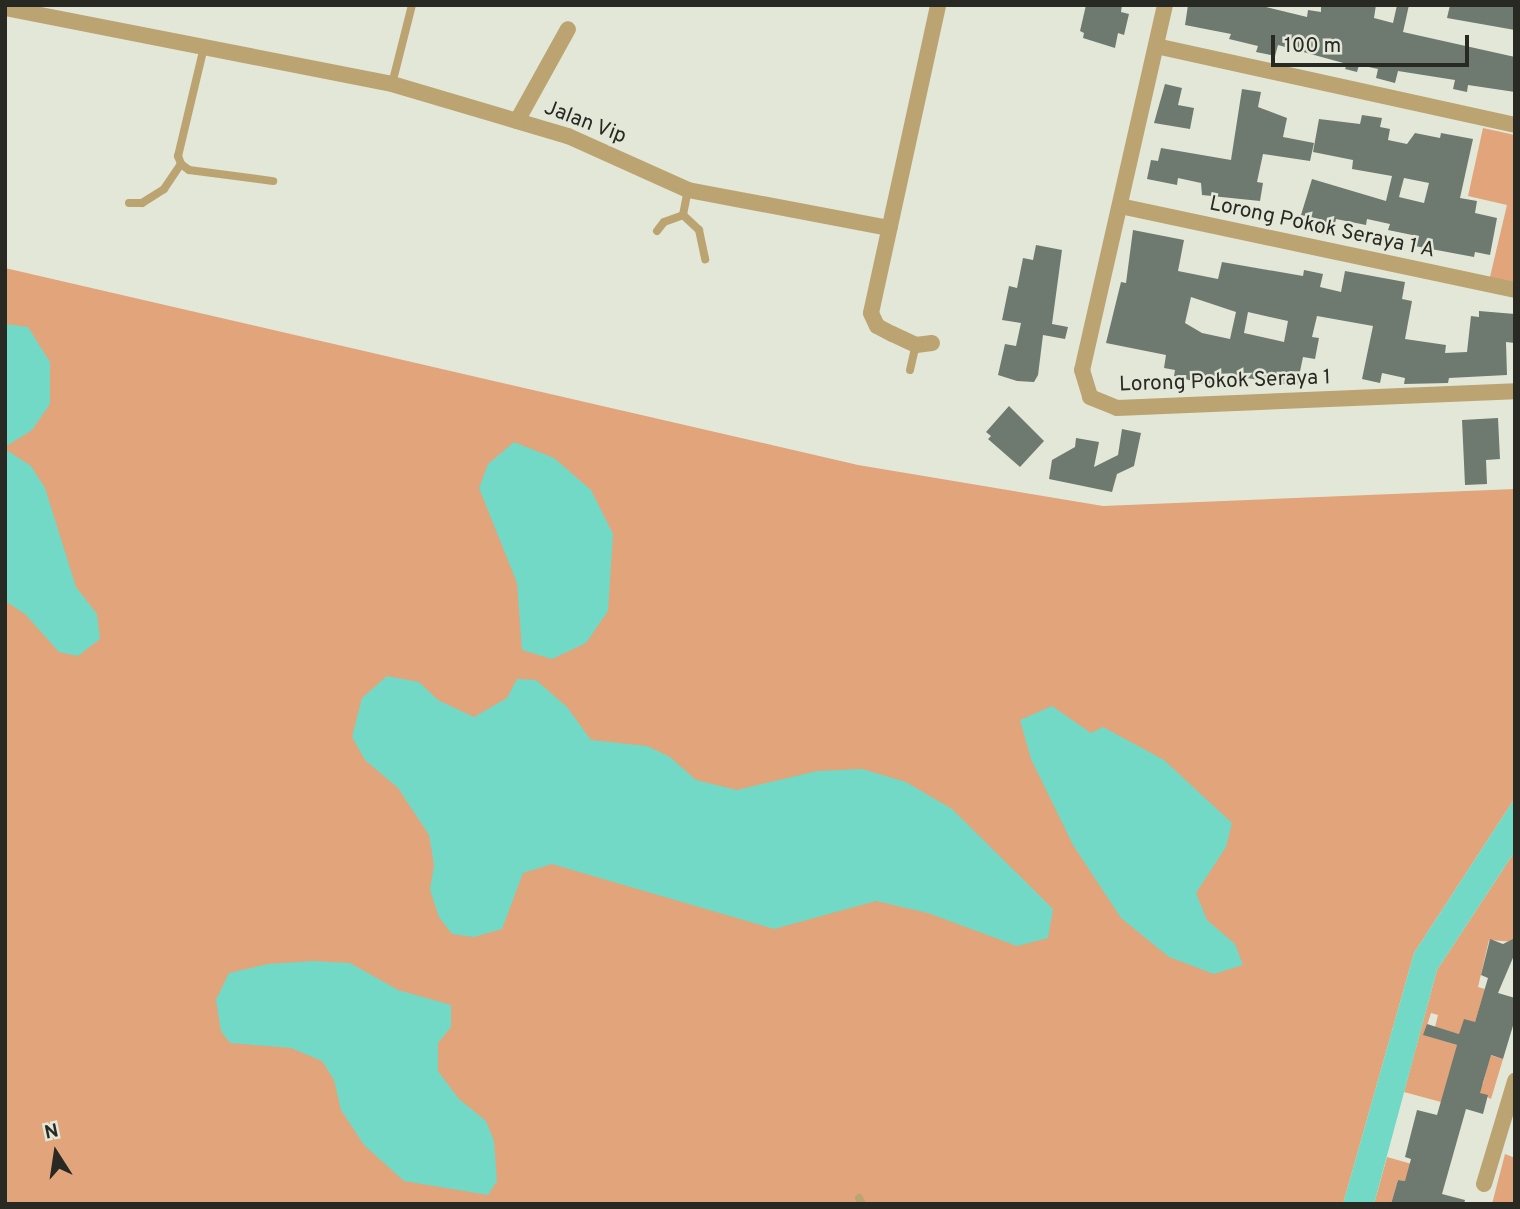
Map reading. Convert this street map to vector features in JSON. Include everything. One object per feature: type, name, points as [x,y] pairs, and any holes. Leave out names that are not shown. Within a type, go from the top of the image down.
[{"type":"street","points":[[924,344],[877,326],[872,313],[938,5]]},
{"type":"street","name":"Lorong Pokok Seraya 1","points":[[1165,5],[1082,370],[1083,386],[1099,404],[1117,408],[1207,407],[1515,391]]},
{"type":"street","name":"Jalan Vip","points":[[5,8],[44,9],[204,47],[392,84],[568,136],[688,190],[889,228]]},
{"type":"street","points":[[517,121],[568,29]]},
{"type":"street","points":[[1156,46],[1515,125]]},
{"type":"street","name":"Lorong Pokok Seraya 1 A","points":[[1120,206],[1515,290]]},
{"type":"street","points":[[1484,1184],[1515,1081]]},
{"type":"lane","points":[[392,84],[412,5]]},
{"type":"lane","points":[[204,47],[178,156],[181,164],[189,170],[273,181]]},
{"type":"lane","points":[[129,203],[142,203],[164,188],[181,164]]},
{"type":"lane","points":[[683,215],[688,190]]},
{"type":"lane","points":[[657,231],[664,222],[683,215]]},
{"type":"lane","points":[[683,215],[699,230],[705,259]]},
{"type":"lane","points":[[910,370],[924,344]]},
{"type":"shaded area","points":[[1483,128],[1515,135],[1515,283],[1490,277],[1507,205],[1468,196]]},
{"type":"shaded area","points":[[5,268],[858,465],[1103,506],[1515,489],[1515,798],[1414,953],[1343,1204],[5,1204]]},
{"type":"shaded area","points":[[1515,851],[1515,942],[1489,940],[1478,987],[1485,989],[1475,1022],[1459,1034],[1435,1027],[1438,1015],[1431,1013],[1424,1035],[1503,1059],[1491,1099],[1473,1090],[1483,1084],[1489,1060],[1441,1102],[1404,1092],[1437,970]]},
{"type":"shaded area","points":[[1505,1154],[1515,1158],[1515,1204],[1492,1204]]},
{"type":"shaded area","points":[[1387,1157],[1419,1166],[1405,1181],[1398,1180],[1391,1204],[1374,1204]]},
{"type":"water","points":[[5,324],[28,327],[50,362],[50,404],[32,430],[5,447]]},
{"type":"water","points":[[514,442],[554,458],[591,490],[613,534],[608,611],[586,643],[552,659],[522,650],[517,583],[479,488],[488,464]]},
{"type":"water","points":[[5,449],[31,466],[45,488],[76,587],[97,614],[100,639],[78,656],[59,652],[25,614],[5,601]]},
{"type":"water","points":[[387,676],[419,682],[438,700],[474,717],[507,698],[517,679],[536,680],[567,707],[591,740],[647,746],[670,757],[696,780],[737,790],[817,771],[862,769],[906,782],[952,809],[1053,909],[1048,938],[1017,946],[928,913],[876,901],[774,929],[552,864],[523,873],[502,929],[474,937],[452,934],[439,917],[430,890],[434,865],[429,835],[398,788],[365,760],[352,737],[362,698]]},
{"type":"water","points":[[1052,706],[1091,733],[1103,727],[1164,760],[1232,823],[1226,847],[1196,893],[1207,920],[1235,944],[1243,965],[1214,974],[1169,957],[1121,918],[1073,845],[1031,759],[1020,720]]},
{"type":"water","points":[[1515,798],[1515,851],[1437,970],[1374,1204],[1343,1204],[1414,953]]},
{"type":"water","points":[[313,961],[350,963],[398,990],[451,1005],[451,1027],[438,1043],[438,1071],[459,1099],[486,1121],[494,1141],[497,1181],[488,1195],[404,1181],[364,1145],[341,1110],[334,1080],[322,1061],[291,1048],[230,1043],[221,1031],[216,1000],[229,973],[268,964]]},
{"type":"building","points":[[1086,5],[1122,5],[1121,12],[1129,14],[1124,35],[1118,33],[1115,48],[1083,38],[1084,33],[1080,31]]},
{"type":"building","points":[[1188,5],[1266,7],[1307,17],[1308,10],[1321,12],[1321,5],[1376,5],[1374,18],[1393,23],[1397,5],[1409,5],[1403,32],[1515,57],[1515,92],[1468,85],[1467,92],[1453,89],[1455,80],[1398,71],[1395,83],[1376,78],[1378,69],[1359,65],[1357,72],[1345,69],[1347,64],[1278,45],[1275,56],[1256,52],[1258,46],[1229,39],[1231,34],[1185,25]]},
{"type":"building","points":[[1450,5],[1515,5],[1515,30],[1447,18]]},
{"type":"building","points":[[1165,84],[1182,88],[1178,105],[1194,108],[1190,129],[1154,123]]},
{"type":"building","points":[[1242,89],[1261,92],[1258,107],[1287,118],[1283,137],[1314,143],[1310,161],[1263,154],[1257,182],[1263,183],[1260,201],[1202,195],[1201,183],[1178,178],[1177,185],[1147,179],[1151,160],[1158,161],[1161,148],[1231,160]]},
{"type":"building","points":[[1362,115],[1382,118],[1380,127],[1390,129],[1388,140],[1407,144],[1415,133],[1440,138],[1441,133],[1473,139],[1460,198],[1477,201],[1475,213],[1497,218],[1490,255],[1475,252],[1474,257],[1415,246],[1417,236],[1388,230],[1390,224],[1367,219],[1366,225],[1336,219],[1332,236],[1314,233],[1318,219],[1301,215],[1312,179],[1386,201],[1392,176],[1352,169],[1353,160],[1313,152],[1319,119],[1360,124]],"holes":[[[1404,178],[1429,183],[1424,203],[1399,197]]]},
{"type":"building","points":[[1133,230],[1184,240],[1178,271],[1218,279],[1222,262],[1303,276],[1304,270],[1323,274],[1320,287],[1341,292],[1345,271],[1405,282],[1402,299],[1412,301],[1405,339],[1446,345],[1445,353],[1467,352],[1471,316],[1479,317],[1479,311],[1515,314],[1515,343],[1506,342],[1507,375],[1449,378],[1448,383],[1404,384],[1405,378],[1382,373],[1380,383],[1362,379],[1373,326],[1317,316],[1312,337],[1319,338],[1315,359],[1303,357],[1297,386],[1234,376],[1221,377],[1219,388],[1174,376],[1175,370],[1164,368],[1166,355],[1106,343],[1121,282],[1126,283]],"holes":[[[1191,297],[1236,312],[1230,339],[1202,333],[1185,323]],[[1248,312],[1288,321],[1284,342],[1244,333]]]},
{"type":"building","points":[[1036,245],[1062,250],[1052,324],[1068,327],[1065,339],[1043,335],[1038,375],[1034,382],[1017,381],[998,375],[1005,344],[1016,346],[1021,323],[1002,320],[1009,286],[1017,288],[1023,258],[1033,260]]},
{"type":"building","points":[[1009,406],[1044,441],[1020,467],[988,439],[991,436],[986,432]]},
{"type":"building","points":[[1498,418],[1500,459],[1486,460],[1487,484],[1465,485],[1462,420]]},
{"type":"building","points":[[1122,429],[1141,433],[1134,466],[1117,474],[1112,492],[1049,479],[1052,460],[1075,447],[1076,438],[1099,442],[1094,467],[1118,455]]},
{"type":"building","points":[[1515,938],[1515,953],[1498,993],[1515,998],[1515,1019],[1503,1059],[1491,1055],[1480,1093],[1488,1095],[1483,1114],[1466,1109],[1442,1194],[1465,1200],[1464,1204],[1391,1204],[1398,1180],[1405,1181],[1411,1159],[1405,1157],[1417,1110],[1437,1115],[1457,1045],[1423,1035],[1427,1024],[1459,1034],[1464,1019],[1475,1022],[1488,978],[1481,975],[1490,939],[1503,944]]}]
